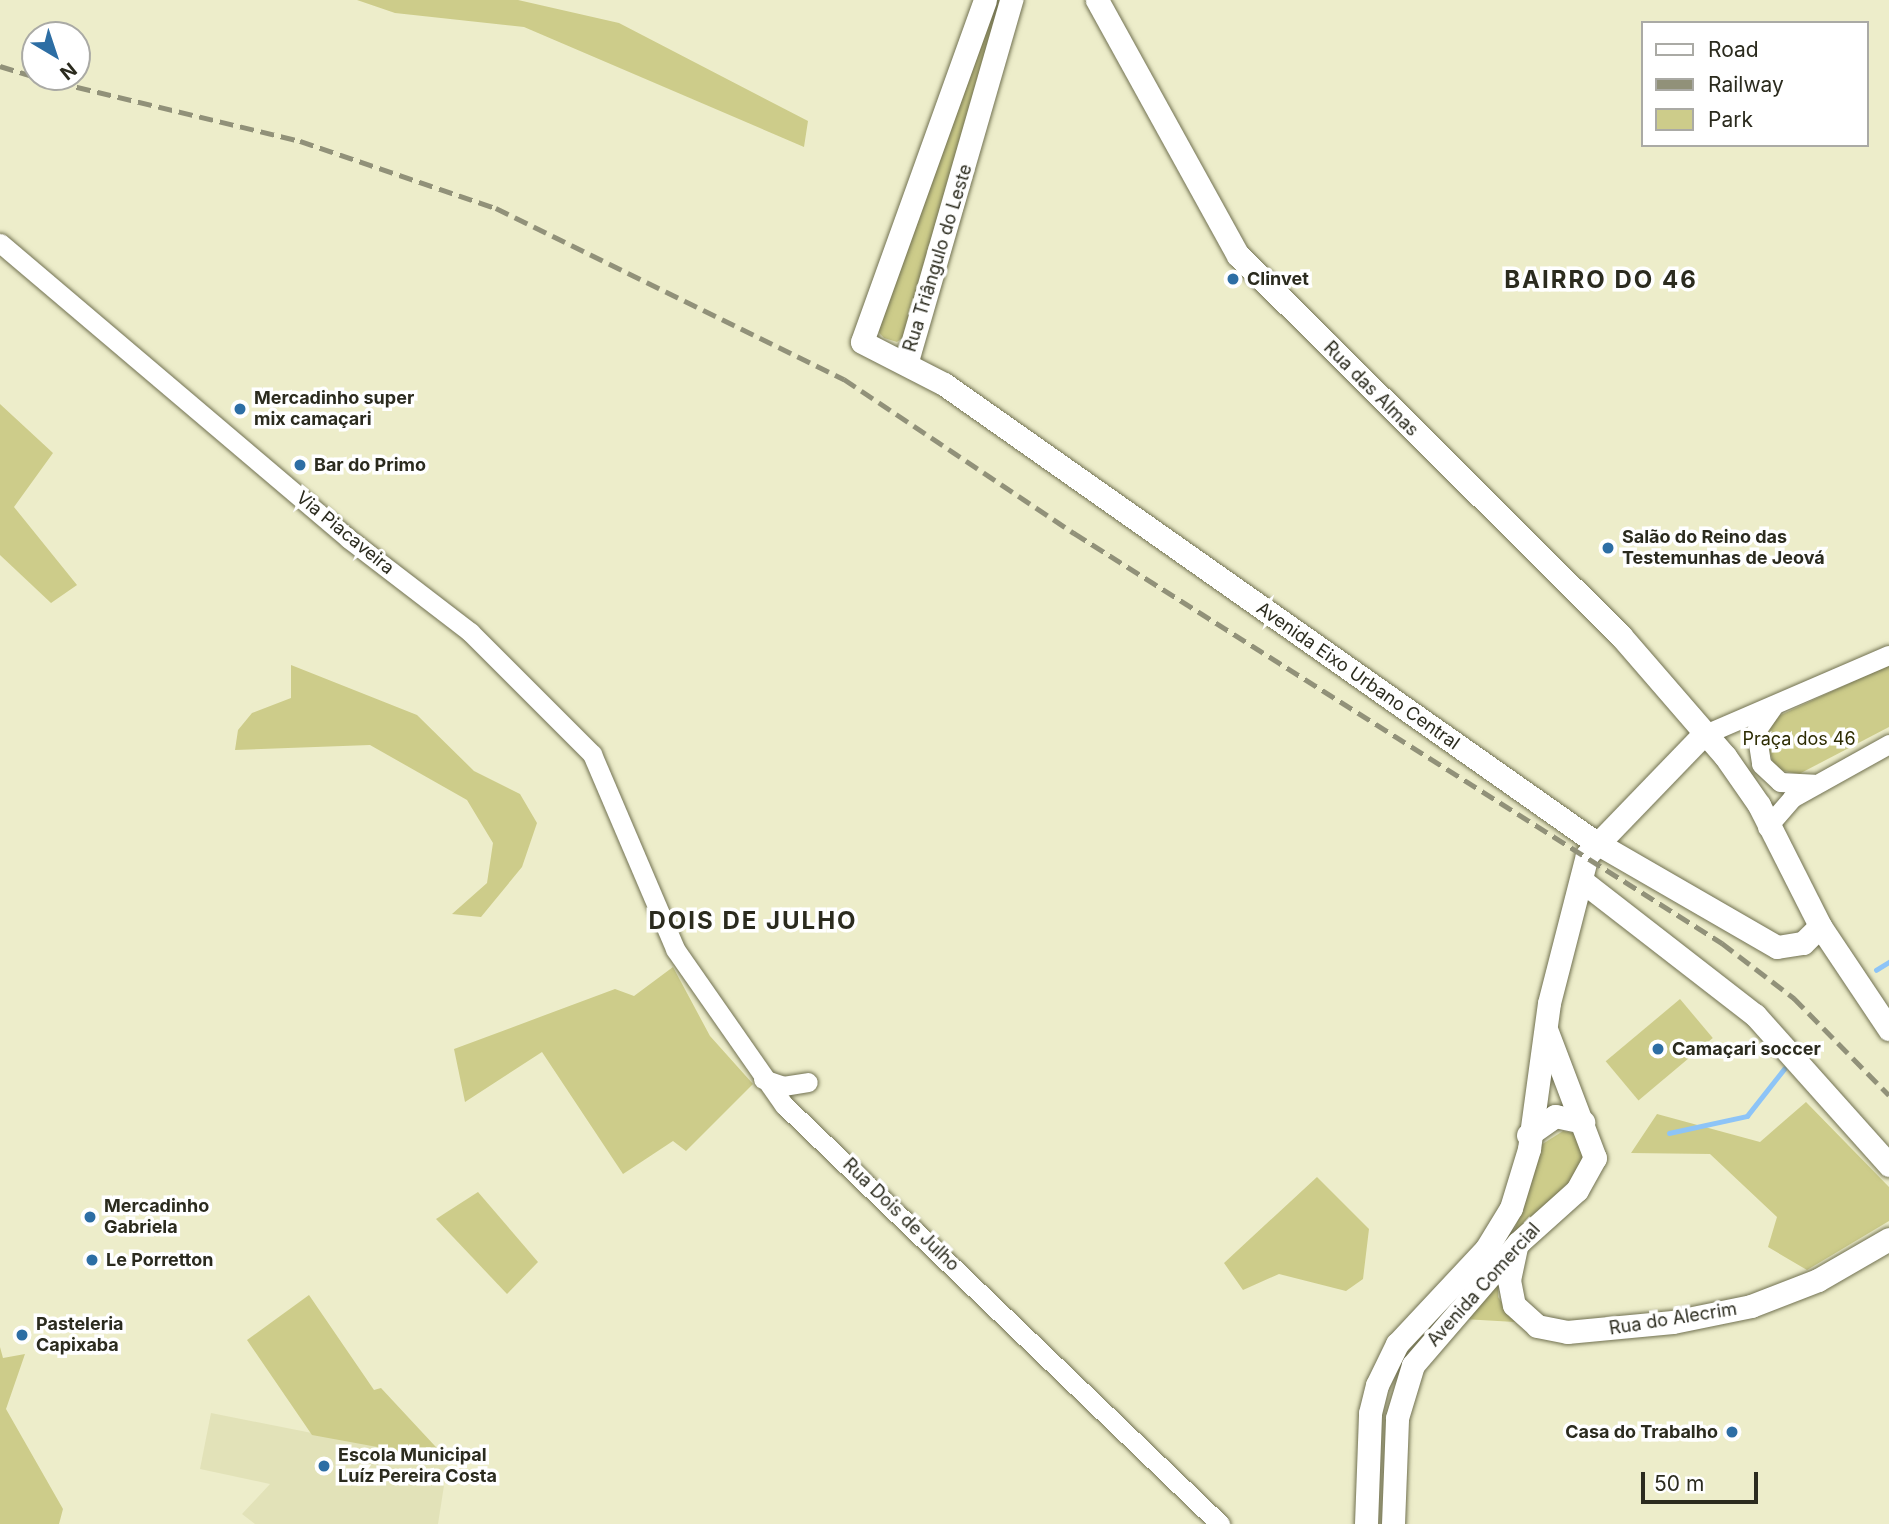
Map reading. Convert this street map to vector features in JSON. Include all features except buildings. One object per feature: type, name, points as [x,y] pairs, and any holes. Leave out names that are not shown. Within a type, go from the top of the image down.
[{"type":"main road","name":"Rua Triângulo do Leste","points":[[985,0],[862,342],[907,360],[1010,0]]},
{"type":"main road","name":"Rua das Almas","points":[[1097,0],[1238,255],[1621,636],[1703,735]]},
{"type":"main road","name":"Avenida Eixo Urbano Central","points":[[907,360],[1595,842],[1777,947],[1803,943],[1820,926]]},
{"type":"main road","points":[[1595,842],[1703,735],[1759,805],[1767,827],[1820,926],[1889,1029]]},
{"type":"main road","name":"Avenida Comercial","points":[[1366,1524],[1370,1413],[1377,1385],[1397,1344],[1486,1249],[1511,1208],[1528,1135],[1546,1029],[1582,881],[1595,842]]},
{"type":"main road","points":[[1582,881],[1755,1015],[1889,1165]]},
{"type":"main road","name":"Avenida Comercial","points":[[1393,1524],[1397,1418],[1413,1365],[1518,1243],[1577,1190],[1592,1167],[1595,1146],[1546,1029]]},
{"type":"main road","points":[[1528,1135],[1555,1116],[1583,1122]]},
{"type":"main road","name":"Rua do Alecrim","points":[[1518,1243],[1509,1280],[1514,1305],[1536,1326],[1567,1332],[1673,1322],[1752,1306],[1818,1280],[1889,1239]]},
{"type":"street","name":"Via Piacaveira","points":[[0,243],[500,659],[592,754],[642,863]]},
{"type":"street","points":[[1703,735],[1889,654]]},
{"type":"street","points":[[1777,702],[1756,731],[1761,764],[1780,782],[1817,783]]},
{"type":"street","points":[[1767,827],[1792,798],[1889,744]]},
{"type":"street","name":"Rua Dois de Julho","points":[[642,863],[676,949],[763,1079],[784,1105],[1220,1524]]},
{"type":"street","points":[[763,1079],[783,1086],[808,1082]]},
{"type":"shaded area","name":"Escola Municipal Luíz Pereira Costa","points":[[211,1413],[448,1460],[438,1524],[255,1524],[242,1514],[270,1484],[200,1469]]},
{"type":"green space","points":[[357,0],[518,0],[619,23],[808,121],[804,147],[524,27],[395,13]]},
{"type":"green space","points":[[992,0],[1006,0],[907,334],[897,342],[884,338],[874,327]]},
{"type":"green space","points":[[0,404],[53,453],[14,507],[77,585],[51,603],[0,555]]},
{"type":"green space","points":[[291,665],[417,715],[474,771],[520,794],[537,823],[522,867],[481,917],[452,914],[487,883],[493,843],[467,800],[370,745],[235,750],[238,730],[252,713],[291,698]]},
{"type":"green space","name":"Praça dos 46","points":[[1889,665],[1889,727],[1799,774],[1775,769],[1764,731],[1772,719]]},
{"type":"green space","points":[[673,967],[710,1036],[753,1084],[686,1151],[673,1141],[623,1174],[542,1052],[465,1102],[454,1049],[615,989],[634,996]]},
{"type":"green space","name":"Camaçari soccer","points":[[1680,999],[1713,1038],[1638,1100],[1606,1061]]},
{"type":"green space","points":[[1806,1102],[1889,1187],[1889,1221],[1807,1270],[1768,1247],[1777,1217],[1710,1154],[1631,1153],[1657,1114],[1760,1142]]},
{"type":"green space","points":[[1563,1131],[1578,1134],[1586,1150],[1581,1170],[1512,1239],[1541,1145]]},
{"type":"green space","points":[[1317,1177],[1369,1229],[1363,1279],[1346,1291],[1279,1274],[1243,1290],[1224,1263]]},
{"type":"green space","points":[[478,1192],[538,1262],[507,1294],[436,1219]]},
{"type":"green space","points":[[1498,1279],[1498,1297],[1515,1322],[1463,1319]]},
{"type":"green space","points":[[309,1295],[374,1390],[381,1388],[448,1460],[312,1435],[247,1340]]},
{"type":"green space","points":[[0,1347],[3,1358],[25,1354],[6,1409],[63,1509],[59,1524],[0,1524]]},
{"type":"waterway","points":[[1876,970],[1889,962]]},
{"type":"waterway","points":[[1669,1133],[1747,1116],[1784,1069]]},
{"type":"railway","points":[[0,66],[21,73]]},
{"type":"railway","points":[[91,90],[300,141],[496,208],[844,379],[1074,533],[1722,943],[1794,998],[1889,1095]]},
{"type":"place","name":"Clinvet","points":[[1233,279]]},
{"type":"place","name":"Mercadinho super mix camaçari","points":[[240,409]]},
{"type":"place","name":"Bar do Primo","points":[[300,465]]},
{"type":"place","name":"Salão do Reino das Testemunhas de Jeová","points":[[1608,548]]},
{"type":"place","name":"Camaçari soccer","points":[[1658,1049]]},
{"type":"place","name":"Mercadinho Gabriela","points":[[90,1217]]},
{"type":"place","name":"Le Porretton","points":[[92,1260]]},
{"type":"place","name":"Pasteleria Capixaba","points":[[22,1335]]},
{"type":"place","name":"Casa do Trabalho","points":[[1732,1432]]},
{"type":"place","name":"Escola Municipal Luíz Pereira Costa","points":[[324,1466]]},
{"type":"district","name":"BAIRRO DO 46","points":[[1601,280]]},
{"type":"district","name":"DOIS DE JULHO","points":[[753,921]]}]
